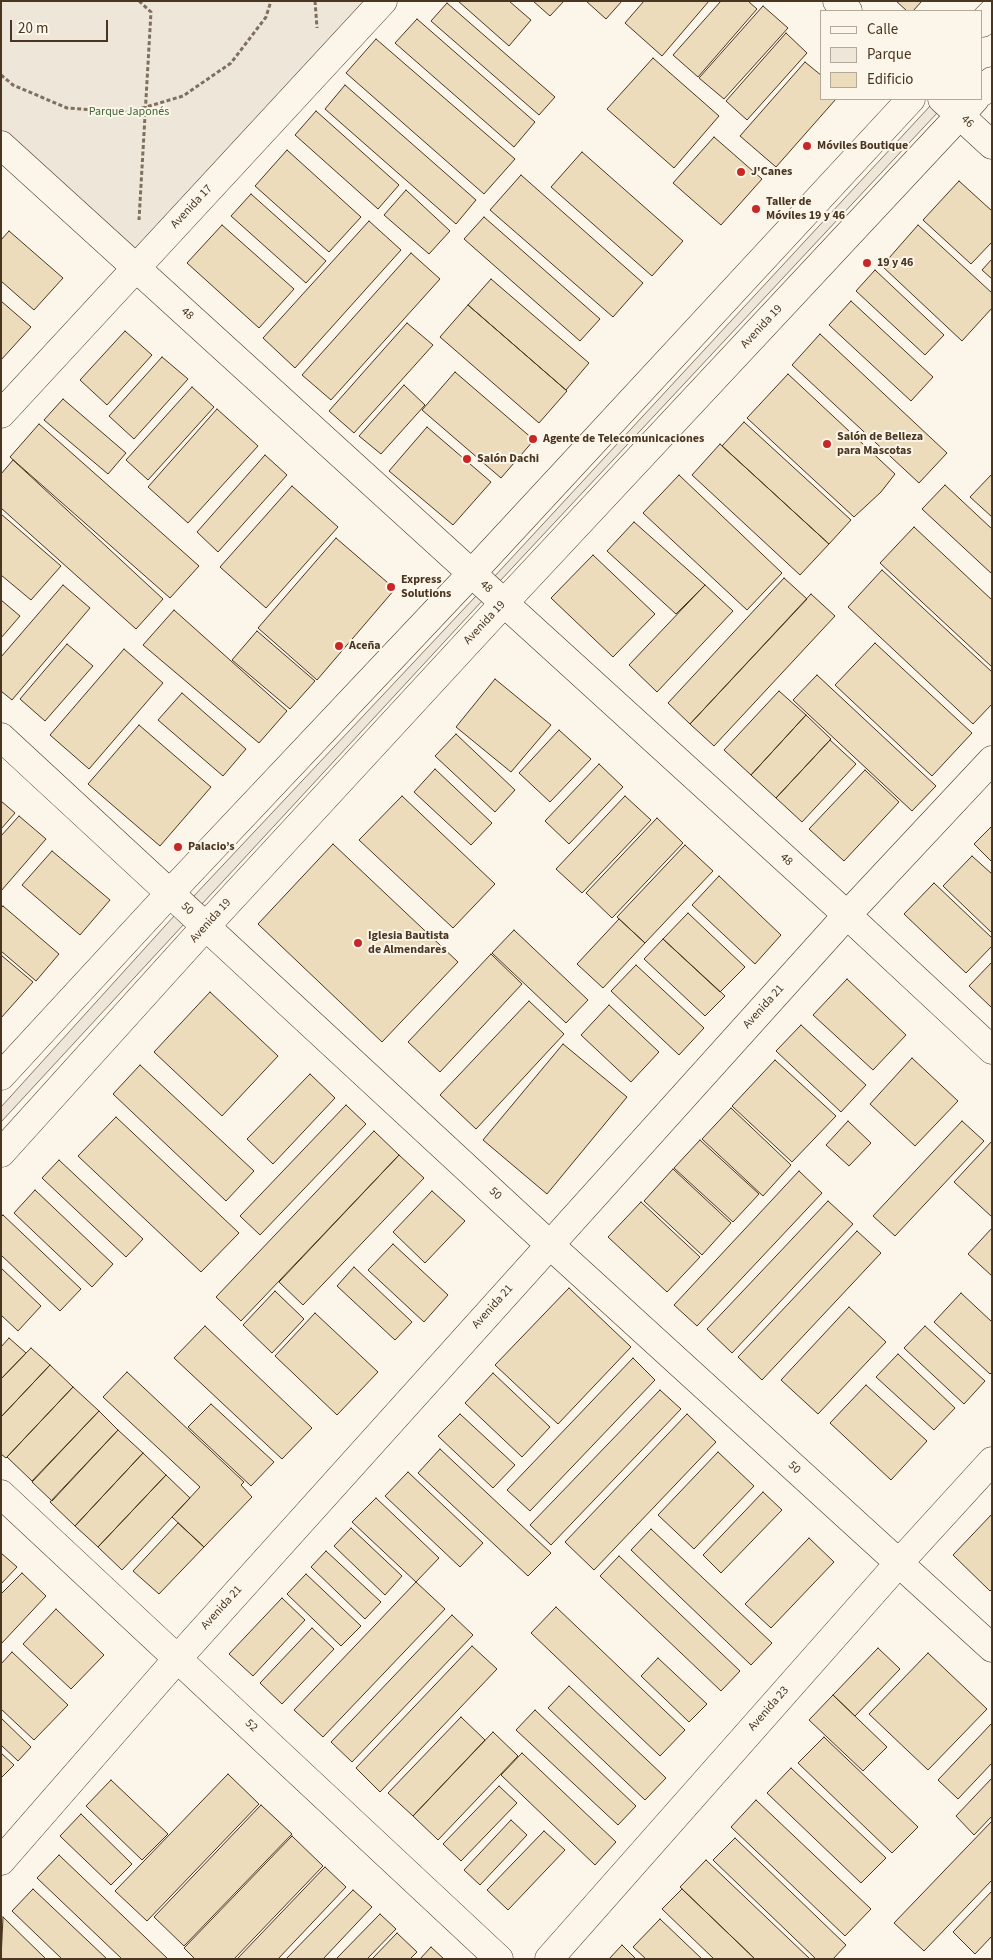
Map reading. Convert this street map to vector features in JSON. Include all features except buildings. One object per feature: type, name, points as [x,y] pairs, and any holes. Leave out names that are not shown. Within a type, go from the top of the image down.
[{"type":"street","name":"Avenida 17","points":[[1,414],[383,1]]},
{"type":"street","points":[[837,1],[847,10]]},
{"type":"street","points":[[983,22],[992,13]]},
{"type":"street","points":[[983,91],[992,81]]},
{"type":"street","points":[[1,1076],[170,893],[472,574],[910,100]]},
{"type":"street","name":"46","points":[[959,104],[992,145]]},
{"type":"street","name":"Avenida 19","points":[[1,1153],[206,926],[504,604],[959,104]]},
{"type":"street","name":"48","points":[[1,146],[992,1050]]},
{"type":"street","name":"50","points":[[1,737],[550,1245],[992,1648]]},
{"type":"street","name":"Avenida 21","points":[[1,1861],[178,1658],[846,915],[992,760]]},
{"type":"street","name":"Avenida 23","points":[[549,1959],[898,1564],[992,1461]]},
{"type":"street","name":"52","points":[[1,1494],[499,1959]]},
{"type":"path","points":[[139,1],[151,12],[139,221]]},
{"type":"path","points":[[1,75],[13,86],[67,108],[126,112],[146,107],[183,96],[231,63],[266,17],[271,1]]},
{"type":"green space","name":"Parque Japonés","points":[[1,1],[383,1],[136,268],[1,145]]},
{"type":"green space","points":[[931,105],[938,112],[499,582],[493,578]]},
{"type":"green space","points":[[476,596],[482,601],[201,905],[192,898]]},
{"type":"green space","points":[[175,915],[184,924],[1,1122],[1,1107]]},
{"type":"place","name":"Móviles Boutique","points":[[807,146]]},
{"type":"place","name":"J'Canes","points":[[741,172]]},
{"type":"place","name":"Taller de Móviles 19 y 46","points":[[756,209]]},
{"type":"place","name":"19 y 46","points":[[867,263]]},
{"type":"place","name":"Agente de Telecomunicaciones","points":[[533,439]]},
{"type":"place","name":"Salón de Belleza para Mascotas","points":[[827,444]]},
{"type":"place","name":"Salón Dachi","points":[[467,459]]},
{"type":"place","name":"Express Solutions","points":[[391,587]]},
{"type":"place","name":"Aceña","points":[[339,646]]},
{"type":"place","name":"Palacio’s","points":[[178,847]]},
{"type":"place","name":"Iglesia Bautista de Almendares","points":[[358,943]]}]
